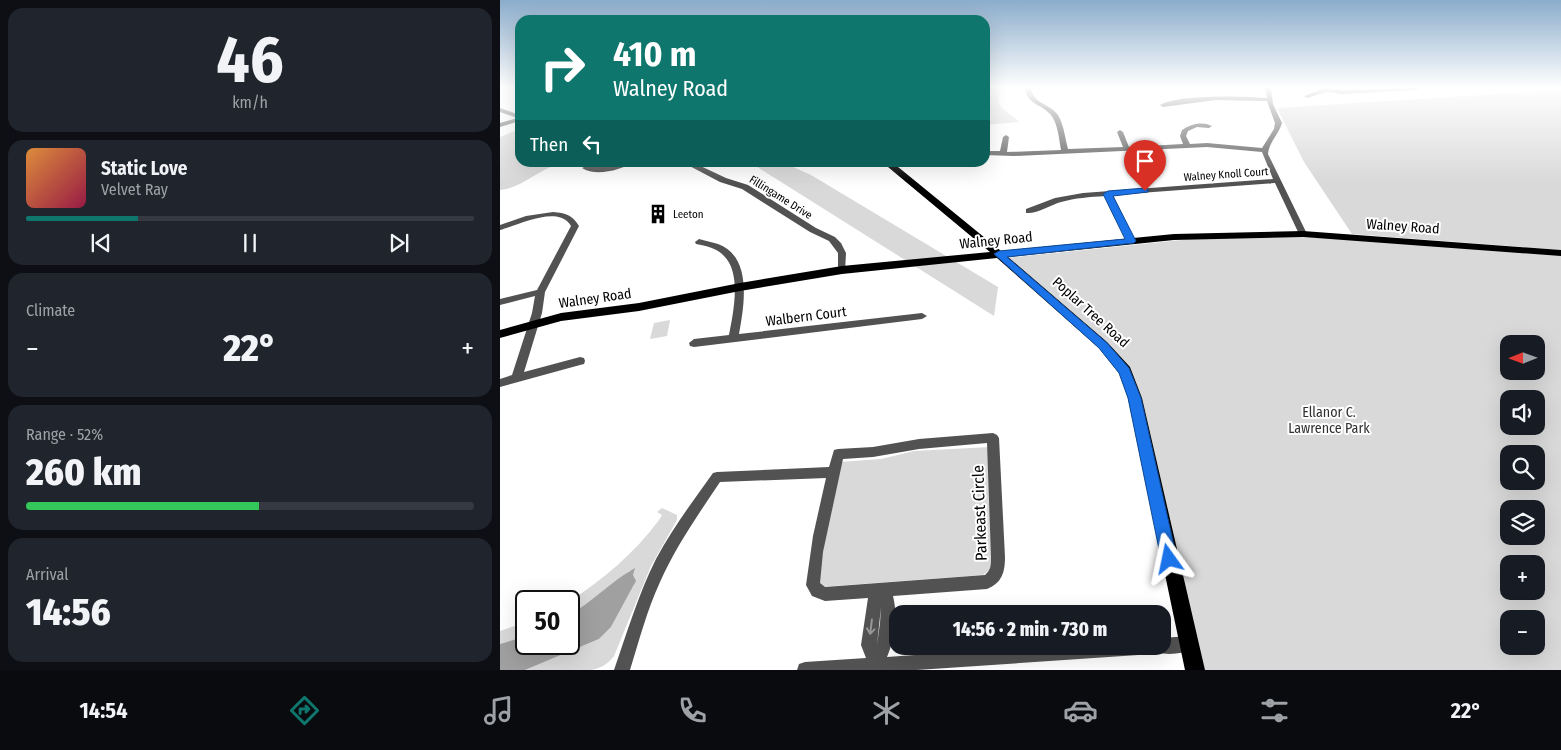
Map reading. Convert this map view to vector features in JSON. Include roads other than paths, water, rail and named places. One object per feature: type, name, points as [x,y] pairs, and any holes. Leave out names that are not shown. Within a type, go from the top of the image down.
[{"type":"main road","name":"Poplar Tree Road","points":[[892,167],[999,254],[1113,355],[1129,379],[1135,398],[1194,670]]},
{"type":"main road","name":"Walney Road","points":[[500,334],[534,323],[571,315],[656,304],[740,286],[842,270],[1174,237],[1303,234],[1561,252]]},
{"type":"street","points":[[1057,119],[1065,151]]},
{"type":"street","points":[[1264,150],[1278,123],[1276,119]]},
{"type":"street","points":[[500,125],[515,120]]},
{"type":"street","points":[[1187,146],[1183,136],[1185,130],[1194,126],[1209,126]]},
{"type":"street","points":[[1120,132],[1127,149]]},
{"type":"street","points":[[1003,154],[1006,137]]},
{"type":"street","points":[[990,153],[1187,146],[1225,146],[1264,150]]},
{"type":"street","points":[[1264,150],[1303,234]]},
{"type":"street","points":[[586,168],[593,170],[612,167]]},
{"type":"street","name":"Fillingame Drive","points":[[696,167],[723,180],[745,187],[813,230],[832,239],[842,253],[842,270]]},
{"type":"street","name":"Walney Knoll Court","points":[[1029,211],[1068,198],[1277,181]]},
{"type":"street","points":[[1108,194],[1131,241]]},
{"type":"street","points":[[500,228],[523,219],[546,215],[567,216],[575,223],[574,231],[547,276],[540,292],[534,323],[517,378]]},
{"type":"street","points":[[699,242],[714,244],[730,257],[737,266],[740,286],[738,314],[733,338]]},
{"type":"street","points":[[500,302],[540,292]]},
{"type":"street","name":"Walbern Court","points":[[694,343],[922,316]]},
{"type":"street","points":[[500,383],[580,360]]},
{"type":"street","name":"Parkeast Circle","points":[[993,438],[998,564],[998,570],[994,578],[987,582],[884,591],[825,594],[817,591],[812,585],[833,472],[838,454],[993,438]]},
{"type":"street","points":[[622,670],[660,566],[682,527],[717,477],[833,472]]},
{"type":"street","points":[[876,667],[885,644],[889,602],[884,591]]},
{"type":"street","points":[[1171,645],[1189,644]]},
{"type":"street","points":[[805,670],[876,667],[1034,655]]},
{"type":"place","name":"Leeton","points":[[658,214]]},
{"type":"park label","name":"Ellanor C. Lawrence Park","points":[[1329,420]]}]
